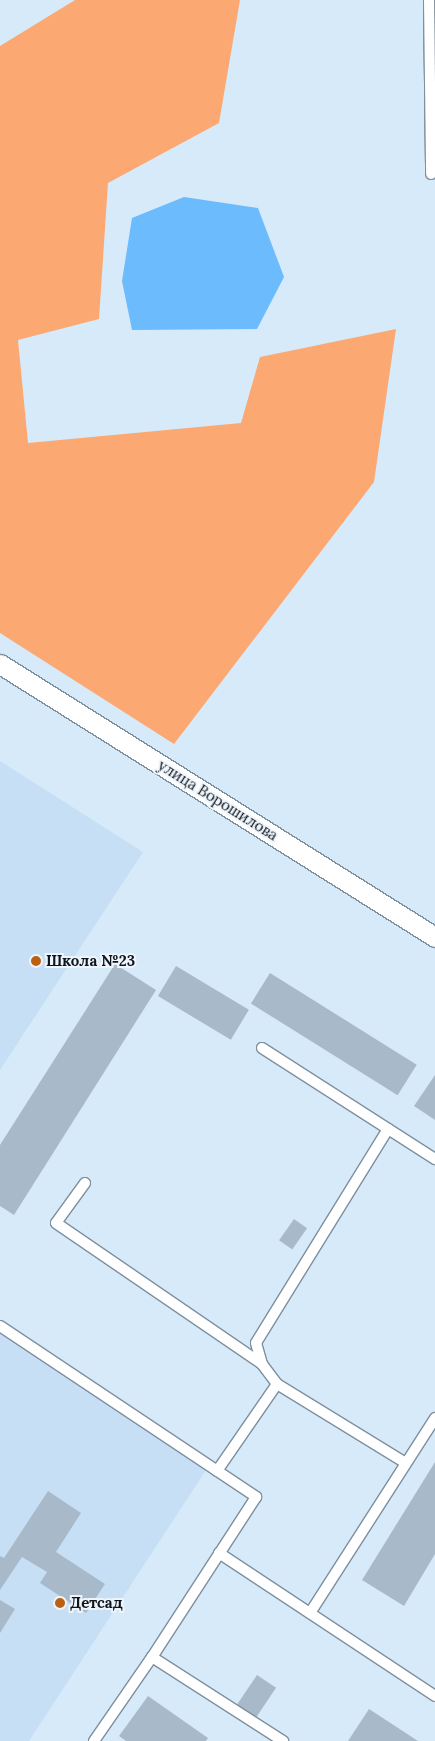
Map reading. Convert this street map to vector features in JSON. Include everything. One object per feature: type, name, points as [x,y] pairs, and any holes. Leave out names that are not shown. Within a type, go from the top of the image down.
[{"type":"street","name":"улица Ворошилова","points":[[0,664],[435,937]]},
{"type":"lane","points":[[429,0],[431,174]]},
{"type":"lane","points":[[262,1048],[435,1159]]},
{"type":"lane","points":[[262,1364],[256,1343],[260,1331],[388,1129]]},
{"type":"lane","points":[[84,1183],[56,1224],[262,1364],[277,1384],[406,1463]]},
{"type":"lane","points":[[0,1326],[256,1497],[152,1657],[94,1741]]},
{"type":"lane","points":[[217,1471],[277,1384]]},
{"type":"lane","points":[[310,1613],[435,1418]]},
{"type":"lane","points":[[219,1553],[435,1696]]},
{"type":"lane","points":[[152,1657],[283,1741]]},
{"type":"shaded area","points":[[75,0],[240,0],[219,123],[108,183],[99,319],[18,340],[28,443],[241,423],[260,357],[396,329],[374,482],[174,744],[0,633],[0,46]]},
{"type":"shaded area","name":"Школа №23","points":[[0,761],[143,852],[0,1070]]},
{"type":"shaded area","name":"Детсад","points":[[0,1334],[210,1464],[29,1741],[0,1741]]},
{"type":"water","points":[[184,197],[258,208],[284,277],[257,329],[132,330],[122,281],[132,218]]},
{"type":"building","points":[[115,964],[156,990],[14,1215],[0,1206],[0,1145]]},
{"type":"building","points":[[176,966],[249,1010],[231,1040],[158,996]]},
{"type":"building","points":[[270,973],[417,1065],[398,1095],[251,1004]]},
{"type":"building","points":[[435,1075],[435,1120],[414,1106]]},
{"type":"building","points":[[294,1219],[307,1228],[292,1249],[279,1240]]},
{"type":"building","points":[[435,1462],[435,1554],[404,1606],[362,1580]]},
{"type":"building","points":[[48,1491],[81,1513],[56,1552],[105,1584],[86,1613],[40,1583],[47,1572],[22,1557],[0,1590],[0,1556],[4,1558]]},
{"type":"building","points":[[0,1600],[15,1609],[0,1633]]},
{"type":"building","points":[[257,1675],[276,1688],[256,1718],[237,1705]]},
{"type":"building","points":[[148,1696],[208,1738],[206,1741],[126,1741],[119,1736]]},
{"type":"building","points":[[369,1709],[418,1741],[348,1741]]},
{"type":"place","name":"Школа №23","points":[[36,961]]},
{"type":"place","name":"Детсад","points":[[60,1603]]}]
